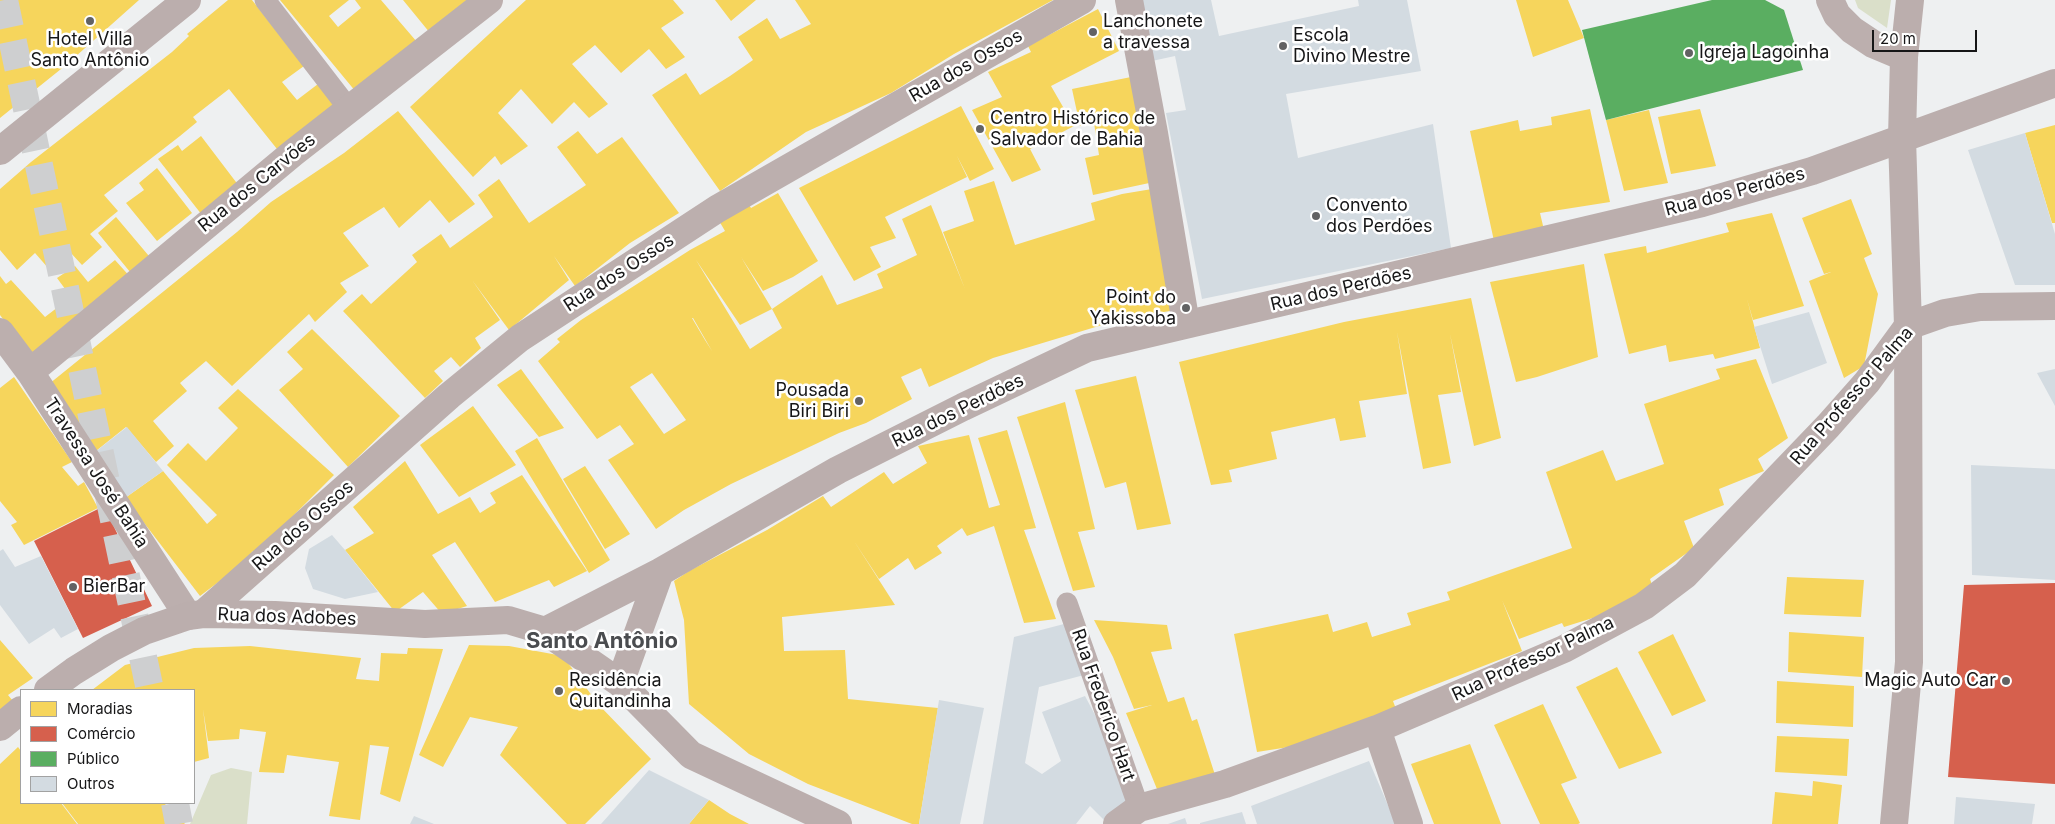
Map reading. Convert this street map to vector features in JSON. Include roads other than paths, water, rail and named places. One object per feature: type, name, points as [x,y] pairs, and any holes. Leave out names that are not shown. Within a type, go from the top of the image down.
[{"type":"main road","points":[[0,151],[187,0]]},
{"type":"main road","points":[[1129,0],[1154,133],[1186,324]]},
{"type":"main road","points":[[1894,824],[1909,662],[1908,326],[1902,138],[1904,57],[1910,0]]},
{"type":"main road","name":"Rua dos Perdões","points":[[545,631],[660,572],[838,470],[1087,348],[1702,203],[1812,172],[2055,83]]},
{"type":"main road","name":"Rua Professor Palma","points":[[1908,326],[1945,313],[1980,307],[2055,306]]},
{"type":"main road","points":[[620,683],[660,572]]},
{"type":"main road","name":"Rua dos Adobes","points":[[49,689],[74,670],[112,648],[144,632],[196,615],[275,614],[425,624],[508,620],[545,631],[620,683],[692,756],[838,824]]},
{"type":"main road","points":[[0,728],[20,711]]},
{"type":"street","name":"Rua dos Carvões","points":[[30,372],[231,204],[349,109],[490,0]]},
{"type":"street","name":"Rua dos Ossos","points":[[196,615],[449,396],[520,338],[717,209],[1082,0]]},
{"type":"street","points":[[1830,0],[1837,14],[1852,30],[1873,44],[1904,57]]},
{"type":"street","name":"Rua Professor Palma","points":[[1117,824],[1139,808],[1225,784],[1377,729],[1564,649],[1644,606],[1685,575],[1835,419],[1867,382],[1908,326]]},
{"type":"street","name":"Travessa José Bahia","points":[[0,332],[30,372],[196,615]]},
{"type":"street","points":[[1377,729],[1408,824]]},
{"type":"lane","points":[[265,0],[349,109]]},
{"type":"lane","name":"Rua Frederico Hart","points":[[1067,603],[1139,808]]},
{"type":"tunnel","points":[[4,0],[150,689]]},
{"type":"tunnel","points":[[175,804],[179,824]]},
{"type":"place","name":"Hotel Villa Santo Antônio","points":[[90,21]]},
{"type":"place","name":"Lanchonete a travessa","points":[[1093,32]]},
{"type":"place","name":"Escola Divino Mestre","points":[[1283,46]]},
{"type":"place","name":"Igreja Lagoinha","points":[[1689,53]]},
{"type":"place","name":"Centro Histórico de Salvador de Bahia","points":[[980,129]]},
{"type":"place","name":"Convento dos Perdões","points":[[1316,216]]},
{"type":"place","name":"Point do Yakissoba","points":[[1186,308]]},
{"type":"place","name":"Pousada Biri Biri","points":[[859,401]]},
{"type":"place","name":"BierBar","points":[[73,587]]},
{"type":"place","name":"Magic Auto Car","points":[[2006,681]]},
{"type":"place","name":"Residência Quitandinha","points":[[559,691]]},
{"type":"district","name":"Santo Antônio","points":[[602,641]]}]
